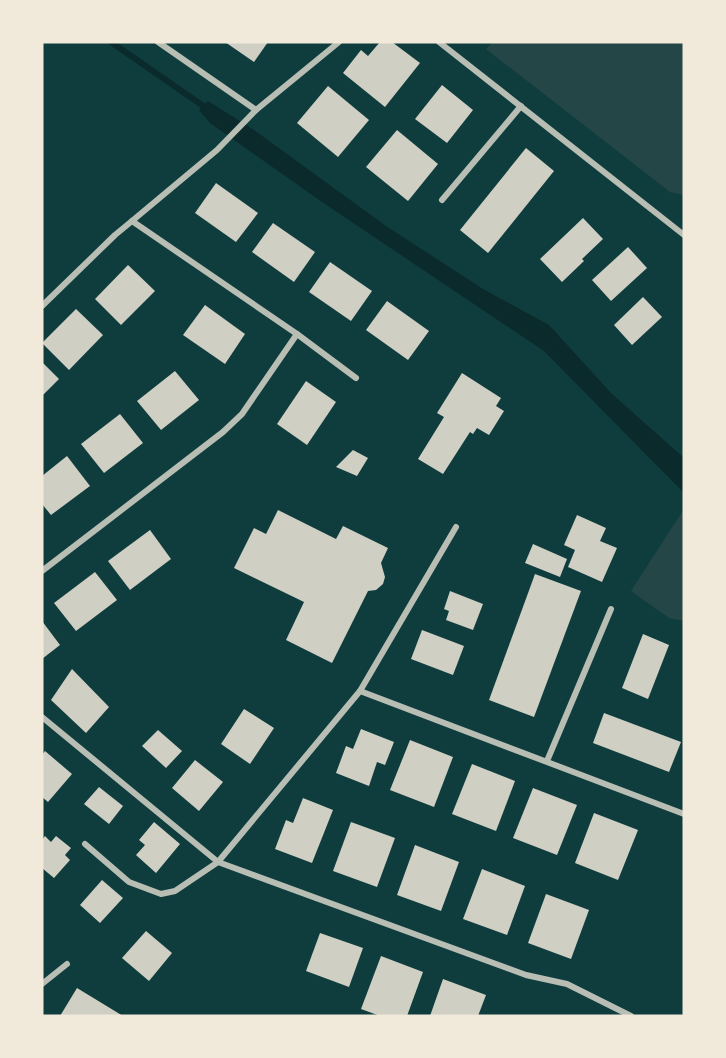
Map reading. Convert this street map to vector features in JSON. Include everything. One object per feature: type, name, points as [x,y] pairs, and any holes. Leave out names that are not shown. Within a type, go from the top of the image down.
[{"type":"street","points":[[158,42],[256,110]]},
{"type":"street","points":[[42,306],[115,235],[217,150],[256,110],[339,42]]},
{"type":"street","points":[[439,42],[684,235]]},
{"type":"street","points":[[442,200],[520,106]]},
{"type":"street","points":[[132,221],[297,334],[356,378]]},
{"type":"street","points":[[42,571],[223,432],[242,414],[297,334]]},
{"type":"street","points":[[85,844],[129,882],[161,894],[175,891],[218,862],[360,691],[456,527]]},
{"type":"street","points":[[547,761],[611,609]]},
{"type":"street","points":[[360,691],[684,814]]},
{"type":"street","points":[[42,717],[218,862],[526,975],[567,984],[631,1016]]},
{"type":"street","points":[[42,984],[67,964]]},
{"type":"shaded area","points":[[493,42],[684,42],[684,195],[670,192],[486,49]]},
{"type":"shaded area","points":[[208,101],[254,130],[386,226],[483,289],[549,325],[612,394],[684,458],[684,493],[544,351],[322,202],[210,123],[199,110]]},
{"type":"shaded area","points":[[684,509],[684,621],[669,618],[631,591]]},
{"type":"building","points":[[225,42],[268,42],[254,62]]},
{"type":"building","points":[[380,42],[392,42],[420,63],[385,107],[343,73],[361,50],[368,56]]},
{"type":"building","points":[[442,85],[473,110],[447,143],[415,119]]},
{"type":"building","points":[[328,86],[369,120],[338,157],[297,123]]},
{"type":"building","points":[[397,130],[438,164],[408,201],[366,167]]},
{"type":"building","points":[[526,148],[554,171],[488,253],[460,230]]},
{"type":"building","points":[[216,183],[258,213],[236,242],[195,213]]},
{"type":"building","points":[[583,218],[603,239],[562,282],[540,259]]},
{"type":"building","points":[[273,223],[315,252],[294,282],[252,252]]},
{"type":"building","points":[[628,247],[647,268],[611,301],[592,280]]},
{"type":"building","points":[[330,262],[372,291],[351,321],[309,292]]},
{"type":"building","points":[[128,265],[155,291],[121,325],[95,299]]},
{"type":"building","points":[[643,297],[662,317],[632,345],[614,325]]},
{"type":"building","points":[[387,301],[429,331],[408,360],[366,330]]},
{"type":"building","points":[[205,305],[245,334],[225,364],[183,335]]},
{"type":"building","points":[[76,309],[103,335],[69,370],[42,343]]},
{"type":"building","points":[[42,362],[59,379],[42,396]]},
{"type":"building","points":[[175,371],[199,400],[161,430],[137,401]]},
{"type":"building","points":[[462,373],[501,398],[496,406],[504,411],[489,435],[477,428],[473,434],[470,432],[443,474],[418,459],[444,417],[437,413]]},
{"type":"building","points":[[306,381],[336,402],[307,445],[277,424]]},
{"type":"building","points":[[120,414],[143,443],[104,473],[81,444]]},
{"type":"building","points":[[353,450],[368,458],[357,476],[336,467]]},
{"type":"building","points":[[67,456],[90,486],[51,515],[42,504],[42,476]]},
{"type":"building","points":[[278,510],[336,539],[343,526],[388,548],[381,563],[385,577],[383,584],[376,590],[368,591],[332,663],[286,640],[304,602],[234,568],[254,528],[266,534]]},
{"type":"building","points":[[577,515],[606,528],[600,541],[617,548],[602,582],[568,567],[575,550],[564,545]]},
{"type":"building","points":[[150,530],[171,559],[130,590],[108,561]]},
{"type":"building","points":[[533,544],[567,559],[560,577],[525,563]]},
{"type":"building","points":[[95,572],[117,600],[76,631],[54,603]]},
{"type":"building","points":[[535,574],[581,591],[534,717],[489,700]]},
{"type":"building","points":[[450,591],[483,604],[473,630],[446,620],[449,611],[444,609]]},
{"type":"building","points":[[42,621],[60,645],[42,659]]},
{"type":"building","points":[[422,630],[464,646],[453,675],[411,659]]},
{"type":"building","points":[[643,634],[669,645],[648,699],[622,688]]},
{"type":"building","points":[[72,669],[109,707],[86,733],[51,700]]},
{"type":"building","points":[[244,709],[274,728],[250,764],[221,744]]},
{"type":"building","points":[[604,713],[681,742],[669,772],[593,743]]},
{"type":"building","points":[[361,729],[394,742],[385,765],[377,762],[369,786],[336,773],[346,746],[353,749]]},
{"type":"building","points":[[158,730],[182,751],[166,768],[142,746]]},
{"type":"building","points":[[410,740],[453,757],[434,807],[390,790]]},
{"type":"building","points":[[45,751],[72,774],[48,802],[42,797],[42,755]]},
{"type":"building","points":[[195,760],[223,782],[199,811],[172,788]]},
{"type":"building","points":[[472,764],[515,781],[496,831],[452,814]]},
{"type":"building","points":[[99,787],[123,806],[109,824],[84,804]]},
{"type":"building","points":[[533,788],[577,805],[557,855],[513,838]]},
{"type":"building","points":[[303,798],[333,810],[312,863],[275,849],[286,820],[293,823]]},
{"type":"building","points":[[594,813],[638,830],[618,880],[575,863]]},
{"type":"building","points":[[154,822],[180,844],[156,873],[136,855],[145,845],[139,840]]},
{"type":"building","points":[[351,822],[395,838],[377,887],[333,871]]},
{"type":"building","points":[[45,836],[51,842],[56,836],[71,848],[65,855],[70,860],[54,878],[42,868],[42,840]]},
{"type":"building","points":[[415,845],[459,862],[441,911],[397,895]]},
{"type":"building","points":[[482,869],[525,886],[507,935],[463,919]]},
{"type":"building","points":[[102,880],[123,898],[100,923],[80,905]]},
{"type":"building","points":[[546,894],[589,910],[571,959],[528,943]]},
{"type":"building","points":[[146,931],[172,953],[149,981],[122,958]]},
{"type":"building","points":[[320,933],[363,948],[349,987],[306,971]]},
{"type":"building","points":[[381,956],[423,972],[407,1016],[380,1016],[361,1009]]},
{"type":"building","points":[[443,979],[486,995],[478,1016],[430,1016]]},
{"type":"building","points":[[77,988],[123,1016],[60,1016]]},
{"type":"waterway","points":[[111,42],[209,110]]}]
